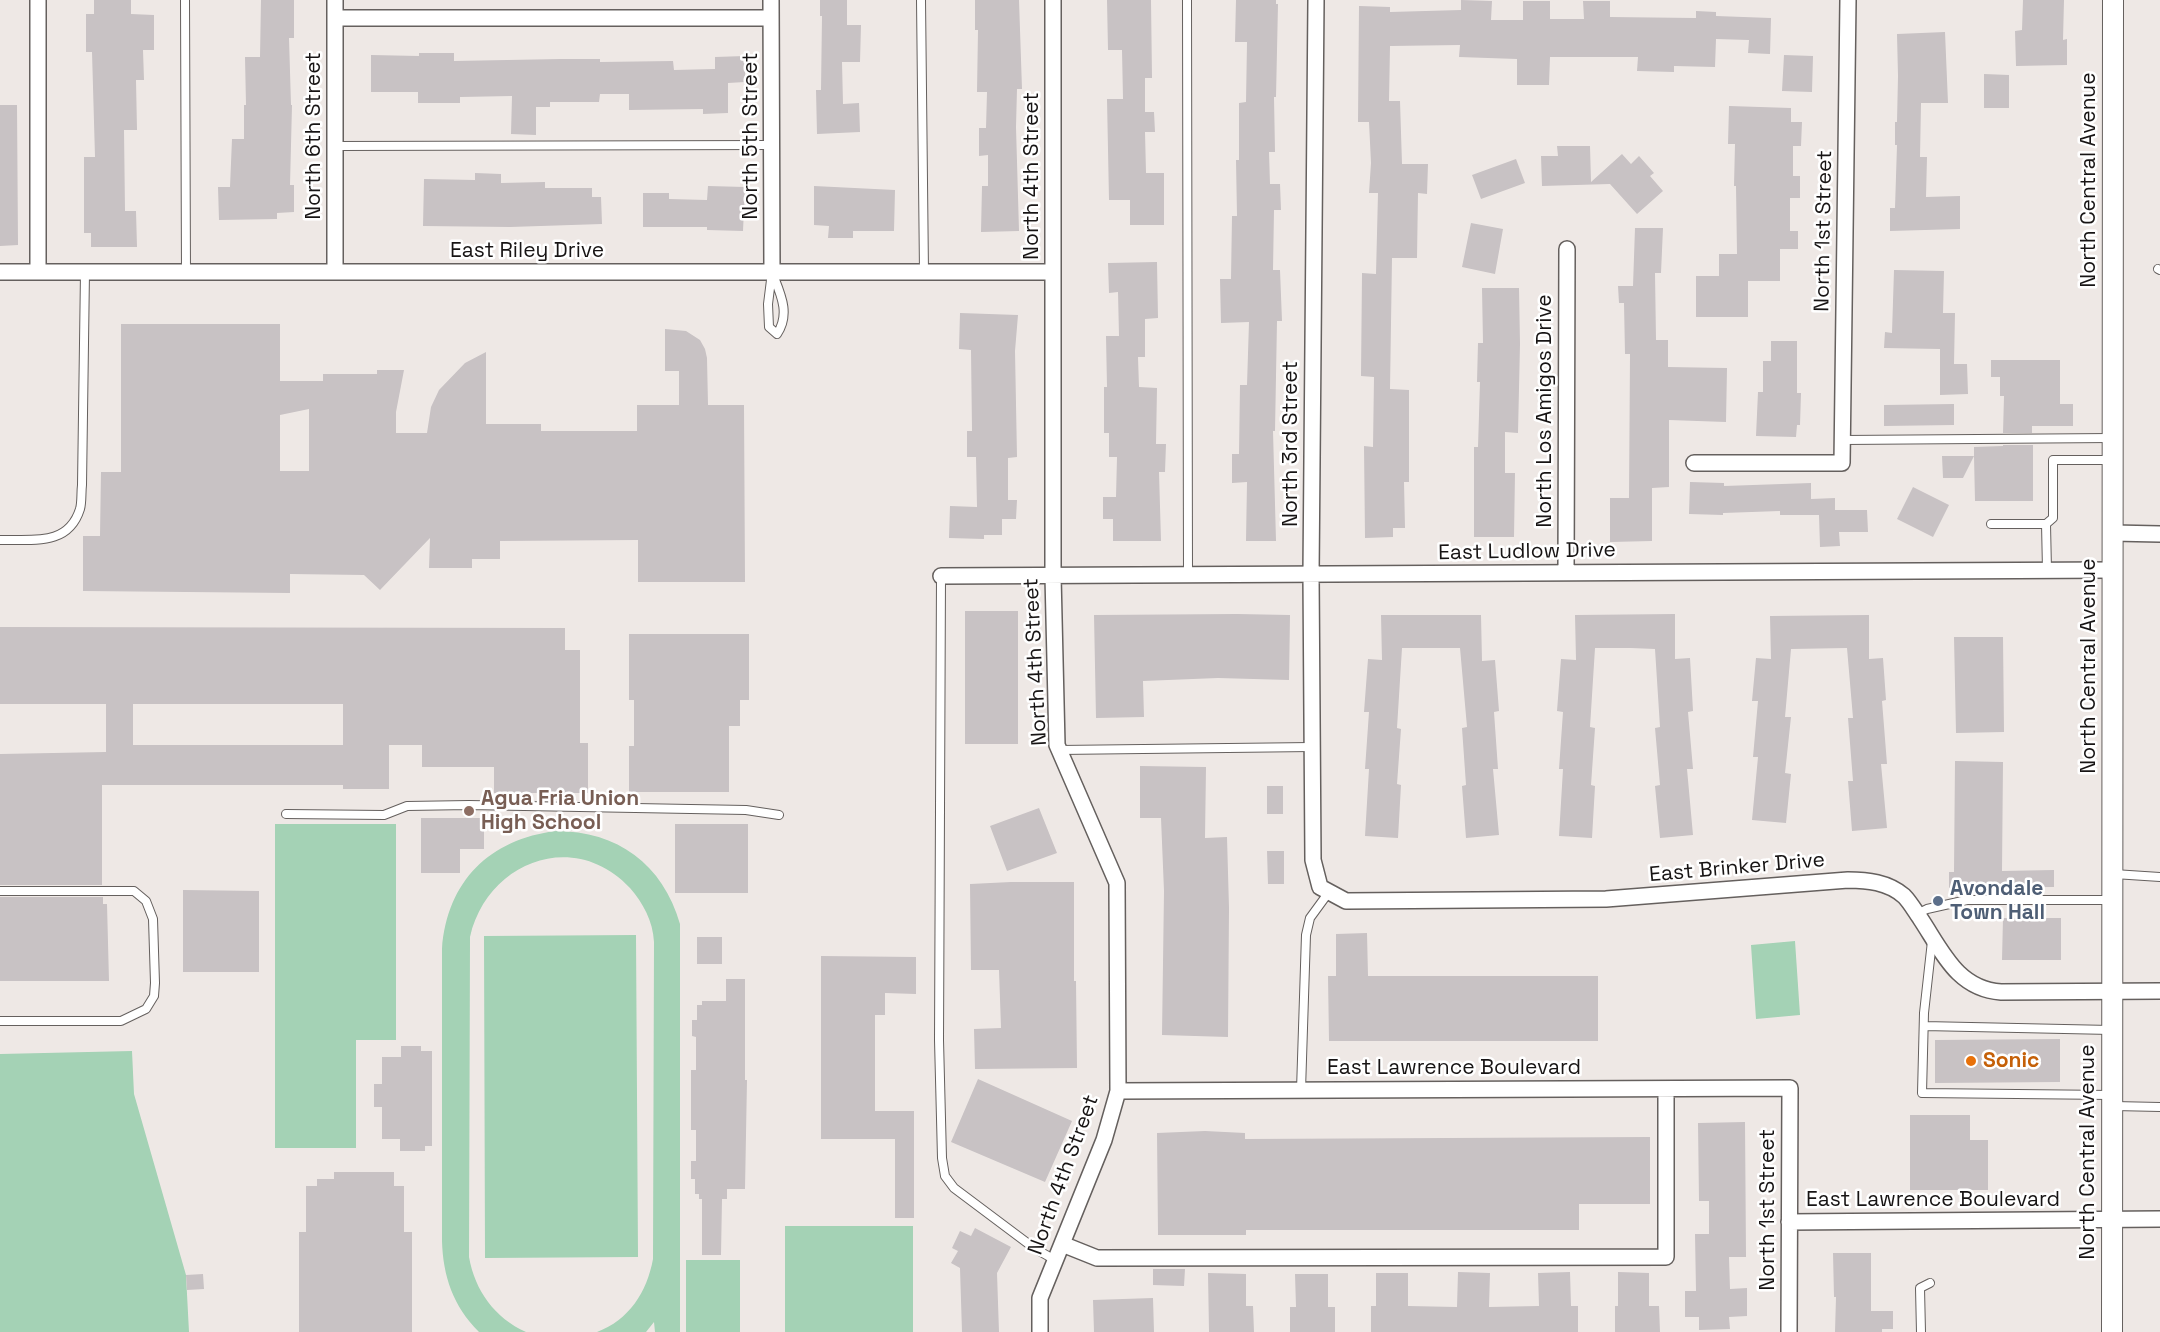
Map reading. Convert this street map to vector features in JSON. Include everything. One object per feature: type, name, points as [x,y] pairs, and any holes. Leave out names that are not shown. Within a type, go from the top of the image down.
[{"type":"street","points":[[38,0],[38,272]]},
{"type":"street","name":"North 6th Street","points":[[335,0],[335,272]]},
{"type":"street","name":"North 5th Street","points":[[771,0],[772,272]]},
{"type":"street","name":"North 4th Street","points":[[1040,1332],[1040,1298],[1104,1140],[1118,1091],[1117,883],[1057,745],[1053,576],[1053,0]]},
{"type":"street","name":"North 3rd Street","points":[[1316,0],[1311,574],[1313,860],[1325,889]]},
{"type":"street","name":"North 1st Street","points":[[1694,464],[1842,464],[1848,0]]},
{"type":"street","name":"North Central Avenue","points":[[2113,0],[2112,1220],[2115,1332]]},
{"type":"street","points":[[335,18],[771,18]]},
{"type":"street","name":"North Los Amigos Drive","points":[[1566,572],[1567,249]]},
{"type":"street","name":"East Riley Drive","points":[[0,272],[1053,272]]},
{"type":"street","points":[[2113,533],[2160,534]]},
{"type":"street","name":"East Ludlow Drive","points":[[941,576],[2114,570]]},
{"type":"street","name":"East Brinker Drive","points":[[1325,889],[1346,901],[1606,899],[1869,880],[1904,896],[1959,975],[1974,985],[1991,991],[2160,992]]},
{"type":"street","name":"North 1st Street","points":[[1789,1332],[1790,1088]]},
{"type":"street","name":"East Lawrence Boulevard","points":[[1118,1091],[1790,1088]]},
{"type":"street","points":[[1062,1244],[1097,1258],[1666,1257],[1666,1089]]},
{"type":"street","name":"East Lawrence Boulevard","points":[[1789,1222],[2160,1219]]},
{"type":"lane","points":[[185,0],[186,272]]},
{"type":"lane","points":[[921,0],[924,272]]},
{"type":"lane","points":[[1187,0],[1188,575]]},
{"type":"lane","points":[[335,146],[771,145]]},
{"type":"lane","points":[[0,540],[54,538],[67,531],[80,509],[85,272]]},
{"type":"lane","points":[[772,272],[784,303],[784,324],[777,334],[769,327],[768,304],[772,272]]},
{"type":"lane","points":[[1843,440],[2113,438]]},
{"type":"lane","points":[[1991,524],[2046,524],[2053,518],[2053,460],[2113,460]]},
{"type":"lane","points":[[2046,524],[2048,570]]},
{"type":"lane","points":[[941,576],[939,1040],[942,1158],[945,1176],[954,1188],[1034,1248],[1055,1260]]},
{"type":"lane","points":[[1059,750],[1312,747]]},
{"type":"lane","points":[[286,814],[384,815],[407,806],[469,805],[746,810],[779,815]]},
{"type":"lane","points":[[2113,874],[2160,877]]},
{"type":"lane","points":[[1301,1090],[1306,935],[1310,918],[1325,889]]},
{"type":"lane","points":[[0,891],[134,891],[147,901],[153,919],[155,983],[154,996],[147,1009],[121,1021],[0,1021]]},
{"type":"lane","points":[[1917,914],[1927,909],[1967,900],[2113,900]]},
{"type":"lane","points":[[1932,937],[1924,1026],[1922,1093],[2113,1101],[2160,1107]]},
{"type":"lane","points":[[1924,1026],[2112,1030]]},
{"type":"lane","points":[[1921,1332],[1920,1288],[1930,1283]]},
{"type":"green space","points":[[275,824],[396,824],[396,1040],[356,1040],[356,1148],[275,1148]]},
{"type":"green space","points":[[556,831],[599,837],[635,855],[662,884],[680,924],[680,1332],[655,1332],[654,1322],[646,1332],[597,1332],[618,1320],[635,1303],[646,1283],[653,1259],[654,942],[652,927],[646,913],[630,888],[608,870],[584,860],[559,857],[535,862],[513,873],[494,889],[479,911],[470,937],[469,1257],[476,1281],[488,1302],[505,1319],[526,1332],[479,1332],[462,1312],[447,1278],[442,1241],[442,949],[446,925],[453,903],[463,884],[476,867],[511,843]]},
{"type":"green space","points":[[636,935],[638,1257],[485,1258],[484,936]]},
{"type":"green space","points":[[1795,941],[1800,1015],[1756,1019],[1751,945]]},
{"type":"green space","points":[[132,1051],[134,1094],[186,1275],[189,1332],[0,1332],[0,1054]]},
{"type":"green space","points":[[785,1226],[913,1226],[913,1332],[785,1332]]},
{"type":"green space","points":[[686,1260],[740,1260],[740,1332],[686,1332]]},
{"type":"building","points":[[94,0],[131,0],[131,14],[154,15],[154,50],[143,50],[144,80],[136,80],[137,130],[124,130],[125,211],[136,211],[137,247],[91,247],[91,233],[84,233],[84,157],[95,157],[92,52],[86,52],[86,14],[94,14]]},
{"type":"building","points":[[261,0],[294,0],[294,38],[289,38],[292,105],[290,185],[294,185],[294,212],[277,213],[277,219],[219,220],[218,187],[230,187],[232,139],[244,139],[245,57],[260,57]]},
{"type":"building","points":[[820,0],[847,0],[847,25],[861,25],[860,62],[842,62],[843,104],[859,103],[860,132],[817,134],[816,90],[821,90],[822,16],[820,16]]},
{"type":"building","points":[[975,0],[1019,0],[1022,89],[1017,89],[1016,127],[1019,231],[981,232],[982,186],[988,186],[988,155],[979,156],[979,128],[986,128],[987,92],[977,92],[978,30],[975,30]]},
{"type":"building","points":[[1107,0],[1151,0],[1152,78],[1145,78],[1145,112],[1154,112],[1155,132],[1145,132],[1146,173],[1164,173],[1164,225],[1130,225],[1130,200],[1109,200],[1107,99],[1123,99],[1122,50],[1108,50]]},
{"type":"building","points":[[1236,0],[1276,0],[1278,4],[1276,97],[1274,97],[1275,152],[1269,152],[1270,184],[1280,184],[1281,210],[1274,210],[1273,270],[1280,270],[1282,321],[1277,321],[1275,431],[1273,431],[1276,541],[1246,541],[1247,482],[1232,483],[1232,454],[1239,454],[1240,385],[1247,385],[1249,322],[1221,323],[1220,279],[1231,279],[1232,216],[1237,216],[1236,160],[1239,160],[1239,103],[1246,102],[1247,42],[1235,42]]},
{"type":"building","points":[[1461,0],[1492,1],[1491,20],[1523,20],[1523,1],[1550,1],[1550,19],[1584,19],[1583,1],[1610,1],[1610,17],[1696,18],[1696,11],[1716,12],[1716,16],[1771,18],[1770,54],[1748,53],[1749,40],[1716,39],[1715,67],[1674,66],[1674,72],[1637,71],[1638,57],[1550,57],[1549,85],[1517,85],[1517,59],[1459,57],[1460,45],[1390,46],[1389,101],[1400,101],[1402,164],[1428,164],[1427,194],[1418,193],[1417,258],[1392,258],[1390,389],[1409,390],[1409,482],[1404,482],[1405,528],[1393,528],[1393,537],[1365,538],[1364,446],[1373,447],[1374,377],[1361,376],[1362,273],[1376,274],[1378,193],[1369,193],[1371,163],[1369,122],[1358,122],[1359,6],[1390,7],[1390,12],[1461,10]]},
{"type":"building","points":[[2023,0],[2064,0],[2063,40],[2067,39],[2067,65],[2016,66],[2015,31],[2022,30]]},
{"type":"building","points":[[1945,32],[1948,103],[1921,103],[1920,157],[1927,157],[1926,197],[1960,196],[1960,229],[1890,231],[1890,208],[1895,208],[1897,34]]},
{"type":"building","points":[[419,53],[454,53],[454,61],[600,59],[600,62],[673,61],[674,70],[715,69],[715,57],[745,56],[745,82],[728,83],[728,113],[703,114],[703,109],[629,110],[629,94],[600,94],[599,102],[550,102],[550,107],[536,107],[536,135],[511,134],[512,96],[460,97],[460,103],[418,103],[418,92],[371,92],[371,55],[419,56]]},
{"type":"building","points":[[1784,55],[1813,56],[1812,92],[1782,91]]},
{"type":"building","points":[[1984,74],[2009,75],[2009,108],[1984,108]]},
{"type":"building","points":[[0,105],[17,105],[18,245],[0,246]]},
{"type":"building","points":[[1729,106],[1791,108],[1791,122],[1802,122],[1801,146],[1793,146],[1793,176],[1800,176],[1800,198],[1790,198],[1790,231],[1798,231],[1798,249],[1780,249],[1780,281],[1748,281],[1748,317],[1696,317],[1696,276],[1719,276],[1719,254],[1737,254],[1735,144],[1728,144]]},
{"type":"building","points":[[1557,146],[1590,146],[1591,182],[1622,154],[1631,164],[1639,156],[1654,173],[1650,176],[1663,191],[1637,214],[1610,184],[1542,186],[1541,156],[1558,156]]},
{"type":"building","points":[[1516,159],[1525,183],[1481,199],[1472,175]]},
{"type":"building","points":[[475,173],[501,174],[501,183],[545,182],[545,188],[592,188],[592,197],[601,197],[602,224],[510,227],[423,226],[424,179],[475,180]]},
{"type":"building","points":[[708,186],[745,187],[743,231],[707,230],[707,227],[643,227],[643,193],[669,193],[669,199],[707,200]]},
{"type":"building","points":[[814,186],[895,190],[894,231],[853,231],[853,238],[828,238],[829,226],[814,225]]},
{"type":"building","points":[[1471,223],[1503,229],[1495,274],[1462,267]]},
{"type":"building","points":[[1635,228],[1663,228],[1661,273],[1655,273],[1656,340],[1668,340],[1668,367],[1727,368],[1726,422],[1669,420],[1669,487],[1652,488],[1652,541],[1610,542],[1610,498],[1629,498],[1630,354],[1625,354],[1624,303],[1619,303],[1618,286],[1633,286]]},
{"type":"building","points":[[1157,262],[1158,318],[1145,319],[1145,357],[1138,357],[1139,387],[1157,388],[1156,444],[1166,444],[1165,472],[1159,472],[1161,541],[1113,541],[1113,519],[1103,519],[1103,497],[1116,497],[1117,457],[1109,457],[1109,433],[1104,433],[1104,387],[1107,387],[1106,336],[1119,336],[1118,292],[1109,293],[1108,263]]},
{"type":"building","points":[[1894,270],[1944,271],[1943,313],[1955,313],[1954,364],[1967,364],[1968,394],[1940,395],[1940,349],[1884,348],[1885,332],[1892,333]]},
{"type":"building","points":[[1482,288],[1519,288],[1518,433],[1505,432],[1505,473],[1515,473],[1514,537],[1474,537],[1474,447],[1478,447],[1480,382],[1477,382],[1478,343],[1483,343]]},
{"type":"building","points":[[960,313],[1018,315],[1015,351],[1017,457],[1008,458],[1008,500],[1017,500],[1016,519],[1002,519],[1002,535],[984,535],[984,539],[949,538],[950,506],[977,507],[976,457],[967,457],[967,431],[972,431],[971,350],[959,349]]},
{"type":"building","points":[[121,324],[280,324],[280,381],[323,381],[323,374],[377,374],[377,370],[404,370],[396,412],[396,433],[427,433],[431,407],[439,390],[465,363],[486,352],[486,424],[541,424],[541,431],[637,431],[637,405],[679,405],[679,371],[665,371],[665,329],[686,331],[700,340],[705,349],[708,405],[744,405],[745,582],[638,582],[638,540],[500,541],[500,559],[472,559],[472,568],[429,568],[430,538],[380,590],[364,575],[290,574],[290,593],[83,591],[83,536],[100,536],[101,472],[121,472]],"holes":[[[309,409],[309,471],[280,471],[280,415]]]},
{"type":"building","points":[[1771,341],[1797,341],[1797,393],[1801,393],[1800,425],[1797,425],[1796,437],[1756,436],[1758,392],[1763,392],[1763,361],[1771,361]]},
{"type":"building","points":[[1991,360],[2060,360],[2060,404],[2073,404],[2073,426],[2032,426],[2032,433],[2003,433],[2004,396],[2000,396],[2000,377],[1991,377]]},
{"type":"building","points":[[1954,404],[1954,425],[1884,426],[1884,405]]},
{"type":"building","points":[[2033,445],[2033,501],[1975,501],[1974,447]]},
{"type":"building","points":[[1942,456],[1974,456],[1963,478],[1943,478]]},
{"type":"building","points":[[1690,482],[1724,483],[1724,486],[1811,483],[1811,499],[1835,498],[1835,510],[1867,510],[1868,532],[1839,532],[1840,546],[1820,547],[1819,515],[1780,515],[1780,511],[1723,513],[1723,515],[1689,514]]},
{"type":"building","points":[[1913,487],[1949,505],[1933,537],[1897,519]]},
{"type":"building","points":[[965,611],[1018,611],[1018,744],[965,744]]},
{"type":"building","points":[[1675,614],[1675,659],[1690,658],[1693,711],[1688,712],[1693,769],[1687,769],[1693,835],[1660,838],[1655,786],[1660,785],[1655,728],[1660,727],[1655,649],[1595,648],[1590,727],[1595,728],[1591,785],[1595,786],[1592,838],[1559,836],[1563,769],[1559,769],[1563,712],[1557,711],[1561,659],[1576,660],[1575,615]]},
{"type":"building","points":[[1094,615],[1290,615],[1289,680],[1218,678],[1143,681],[1144,717],[1096,718]]},
{"type":"building","points":[[1381,615],[1481,615],[1482,661],[1495,660],[1499,711],[1494,712],[1498,769],[1493,769],[1499,835],[1466,838],[1462,786],[1466,785],[1462,728],[1467,727],[1460,648],[1402,648],[1397,728],[1401,729],[1397,784],[1401,785],[1398,838],[1365,836],[1369,769],[1365,769],[1369,712],[1364,712],[1368,659],[1382,660]]},
{"type":"building","points":[[1869,615],[1869,659],[1883,658],[1886,700],[1882,701],[1887,764],[1881,764],[1887,828],[1852,831],[1848,781],[1853,781],[1848,718],[1853,718],[1847,648],[1791,649],[1785,717],[1791,717],[1785,773],[1791,774],[1786,823],[1752,820],[1758,757],[1753,757],[1758,701],[1752,701],[1756,658],[1771,659],[1770,616]]},
{"type":"building","points":[[0,627],[565,628],[565,650],[580,650],[580,743],[588,743],[588,793],[494,793],[494,767],[422,767],[422,745],[389,745],[389,789],[343,789],[343,785],[102,785],[102,885],[0,885],[0,754],[106,752],[106,704],[0,704]],"holes":[[[133,704],[343,704],[343,745],[133,745]]]},
{"type":"building","points":[[629,634],[749,634],[749,700],[740,700],[740,726],[729,726],[729,792],[629,792],[629,746],[634,746],[634,700],[629,700]]},
{"type":"building","points":[[1954,637],[2003,637],[2004,732],[1956,733]]},
{"type":"building","points":[[1955,761],[2003,762],[2002,871],[2054,870],[2054,887],[1949,888],[1949,872],[1954,872]]},
{"type":"building","points":[[1140,766],[1206,767],[1205,838],[1227,837],[1228,1037],[1162,1035],[1164,891],[1161,818],[1140,818]]},
{"type":"building","points":[[1267,786],[1283,786],[1283,814],[1267,814]]},
{"type":"building","points":[[1039,808],[1057,853],[1007,871],[990,826]]},
{"type":"building","points":[[421,818],[484,818],[484,849],[460,849],[460,873],[421,873]]},
{"type":"building","points":[[675,824],[748,824],[748,893],[675,893]]},
{"type":"building","points":[[1267,851],[1284,851],[1284,884],[1268,884]]},
{"type":"building","points":[[1074,882],[1077,1068],[975,1069],[974,1029],[1001,1028],[999,970],[971,970],[970,884]]},
{"type":"building","points":[[183,890],[259,891],[259,972],[183,972]]},
{"type":"building","points":[[0,897],[103,897],[103,904],[107,904],[109,981],[0,981]]},
{"type":"building","points":[[2003,918],[2061,918],[2061,960],[2002,960]]},
{"type":"building","points":[[1367,933],[1368,976],[1598,976],[1598,1041],[1329,1041],[1328,976],[1336,976],[1336,934]]},
{"type":"building","points":[[697,937],[722,937],[722,964],[697,964]]},
{"type":"building","points":[[821,956],[916,957],[916,994],[885,993],[885,1015],[875,1015],[875,1111],[914,1111],[914,1218],[895,1218],[895,1139],[821,1139]]},
{"type":"building","points":[[726,979],[745,979],[745,1080],[747,1080],[745,1189],[727,1189],[727,1199],[722,1199],[721,1255],[702,1255],[702,1199],[699,1199],[699,1194],[695,1194],[695,1179],[691,1179],[691,1161],[696,1161],[696,1130],[691,1130],[691,1070],[696,1070],[696,1037],[692,1036],[692,1020],[697,1020],[697,1005],[702,1005],[702,1001],[726,1001]]},
{"type":"building","name":"Sonic","points":[[2060,1039],[2060,1082],[1935,1083],[1935,1040]]},
{"type":"building","points":[[401,1046],[421,1046],[421,1051],[432,1051],[432,1146],[425,1146],[425,1151],[400,1151],[400,1139],[382,1139],[382,1107],[374,1107],[374,1084],[382,1084],[382,1057],[401,1057]]},
{"type":"building","points":[[978,1079],[1072,1121],[1045,1182],[951,1142]]},
{"type":"building","points":[[1910,1115],[1970,1115],[1970,1140],[1988,1140],[1988,1190],[1910,1190]]},
{"type":"building","points":[[1745,1122],[1746,1257],[1729,1257],[1730,1289],[1747,1288],[1747,1316],[1729,1317],[1730,1329],[1699,1330],[1699,1317],[1685,1317],[1685,1291],[1696,1291],[1695,1234],[1709,1234],[1709,1201],[1699,1201],[1698,1123]]},
{"type":"building","points":[[1205,1131],[1245,1133],[1245,1139],[1650,1137],[1650,1204],[1579,1204],[1579,1230],[1246,1230],[1246,1235],[1158,1235],[1157,1133]]},
{"type":"building","points":[[334,1172],[394,1172],[394,1186],[404,1186],[404,1232],[412,1232],[412,1332],[299,1332],[299,1232],[306,1232],[306,1186],[317,1186],[317,1179],[334,1179]]},
{"type":"building","points":[[975,1228],[1011,1247],[997,1273],[999,1332],[962,1332],[960,1268],[951,1263],[958,1251],[952,1248],[960,1231],[971,1236]]},
{"type":"building","points":[[1833,1253],[1871,1253],[1871,1311],[1893,1311],[1893,1329],[1882,1329],[1882,1332],[1835,1332],[1836,1297],[1834,1297]]},
{"type":"building","points":[[1153,1269],[1185,1269],[1184,1286],[1153,1285]]},
{"type":"building","points":[[1458,1272],[1490,1273],[1489,1307],[1539,1306],[1538,1273],[1570,1272],[1571,1306],[1578,1306],[1578,1332],[1371,1332],[1371,1306],[1376,1306],[1376,1273],[1408,1273],[1408,1306],[1457,1307]]},
{"type":"building","points":[[1618,1272],[1649,1273],[1649,1306],[1659,1306],[1660,1332],[1615,1332]]},
{"type":"building","points":[[1208,1273],[1246,1274],[1246,1306],[1253,1306],[1254,1332],[1209,1332]]},
{"type":"building","points":[[203,1274],[204,1289],[187,1290],[186,1275]]},
{"type":"building","points":[[1295,1274],[1328,1274],[1328,1307],[1335,1307],[1335,1332],[1290,1332],[1290,1307],[1296,1307]]},
{"type":"building","points":[[1153,1298],[1154,1332],[1094,1332],[1093,1300]]},
{"type":"place","name":"Agua Fria Union High School","points":[[469,811]]},
{"type":"place","name":"Avondale Town Hall","points":[[1938,901]]},
{"type":"place","name":"Sonic","points":[[1971,1061]]}]
